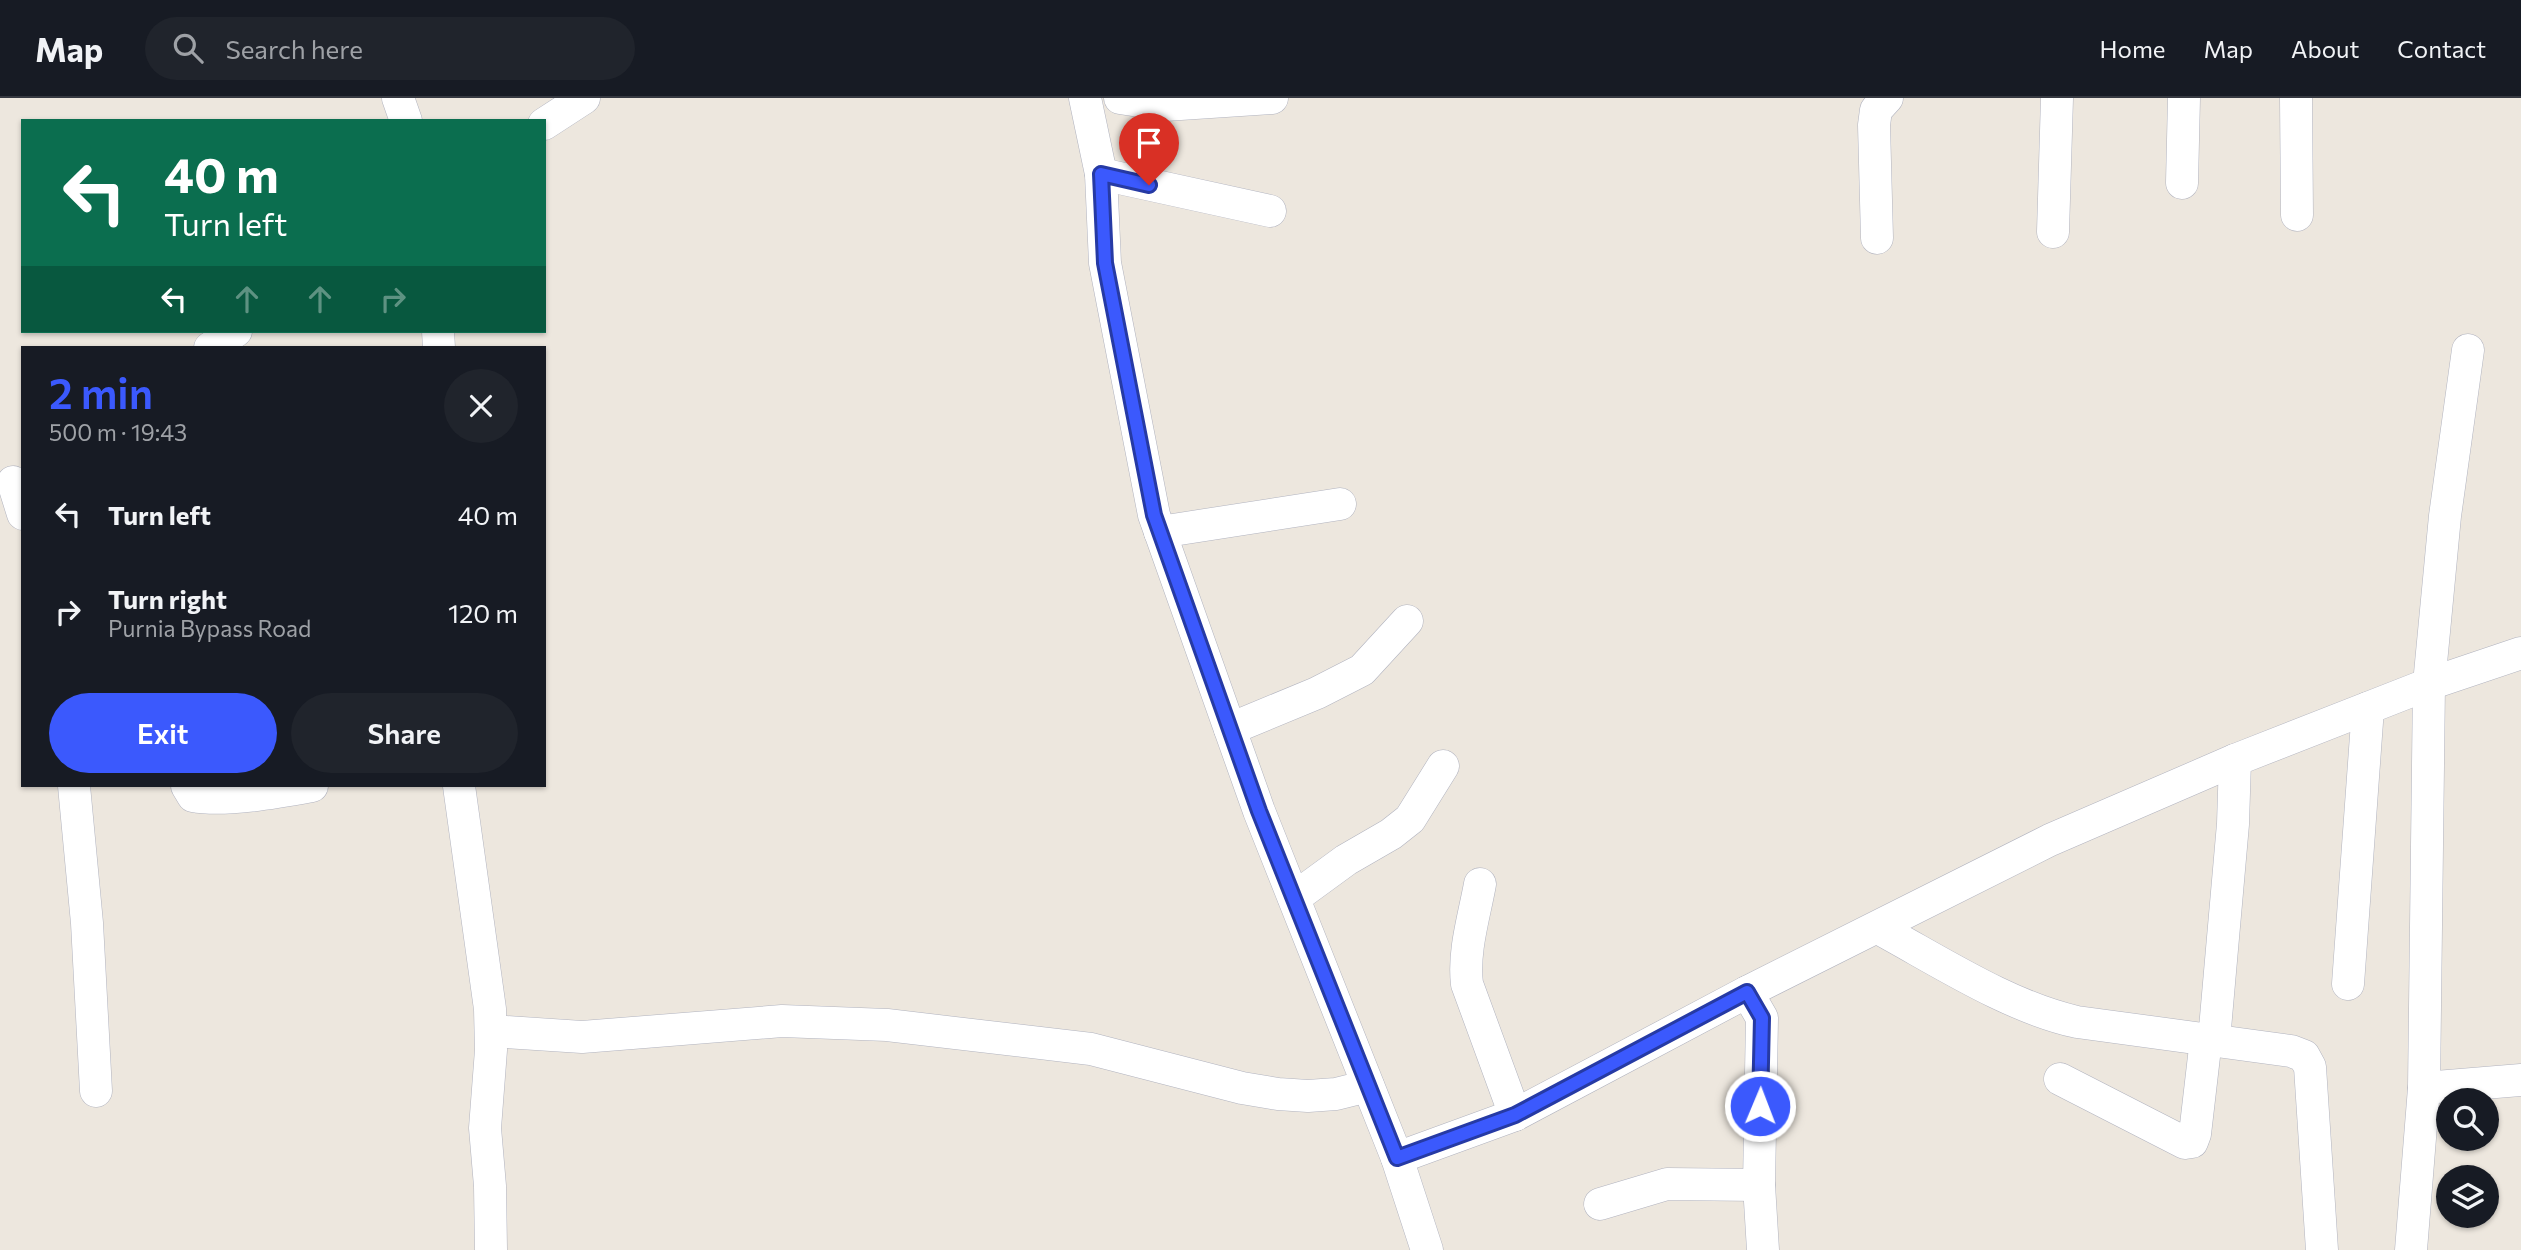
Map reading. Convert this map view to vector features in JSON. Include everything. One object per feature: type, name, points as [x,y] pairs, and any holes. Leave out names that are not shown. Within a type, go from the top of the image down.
[{"type":"street","points":[[398,98],[405,119]]},
{"type":"street","points":[[546,123],[584,98]]},
{"type":"street","points":[[1085,98],[1101,174],[1105,263],[1154,515],[1259,811],[1397,1158],[1427,1250]]},
{"type":"street","points":[[1120,98],[1165,105],[1272,98]]},
{"type":"street","points":[[1877,238],[1874,125],[1876,110],[1887,98]]},
{"type":"street","points":[[2053,232],[2057,98]]},
{"type":"street","points":[[2182,183],[2184,98]]},
{"type":"street","points":[[2296,98],[2297,215]]},
{"type":"street","points":[[1101,174],[1270,211]]},
{"type":"street","points":[[213,346],[233,333]]},
{"type":"street","points":[[2412,1250],[2424,1088],[2429,684],[2445,516],[2468,350]]},
{"type":"street","points":[[12,483],[21,508]]},
{"type":"street","points":[[1160,532],[1340,504]]},
{"type":"street","points":[[1230,729],[1317,693],[1362,670],[1407,621]]},
{"type":"street","points":[[1397,1158],[1515,1115],[1747,992],[2050,840],[2235,760],[2429,684],[2521,653]]},
{"type":"street","points":[[2348,985],[2368,708]]},
{"type":"street","points":[[2060,1079],[2185,1143],[2192,1142],[2210,1039],[2233,824],[2235,760]]},
{"type":"street","points":[[1294,898],[1346,860],[1391,834],[1410,819],[1443,766]]},
{"type":"street","points":[[74,787],[87,923],[96,1091]]},
{"type":"street","points":[[188,787],[194,796],[202,798],[304,787]]},
{"type":"street","points":[[459,787],[488,988],[491,1031],[485,1128],[490,1186],[491,1250]]},
{"type":"street","points":[[1480,884],[1465,970],[1467,985],[1515,1115]]},
{"type":"street","points":[[1878,928],[2049,1016],[2291,1051],[2304,1056],[2310,1067],[2322,1250]]},
{"type":"street","points":[[1747,992],[1762,1018],[1759,1185],[1763,1250]]},
{"type":"street","points":[[491,1031],[582,1037],[782,1021],[887,1025],[1091,1049],[1242,1088],[1279,1094],[1336,1094],[1368,1086]]},
{"type":"street","points":[[2424,1088],[2521,1080]]},
{"type":"street","points":[[1600,1204],[1667,1184],[1759,1185]]},
{"type":"route","points":[[1149,185],[1101,174],[1105,263],[1154,515],[1259,811],[1397,1158],[1515,1115],[1747,992],[1762,1018],[1760,1106]]}]
